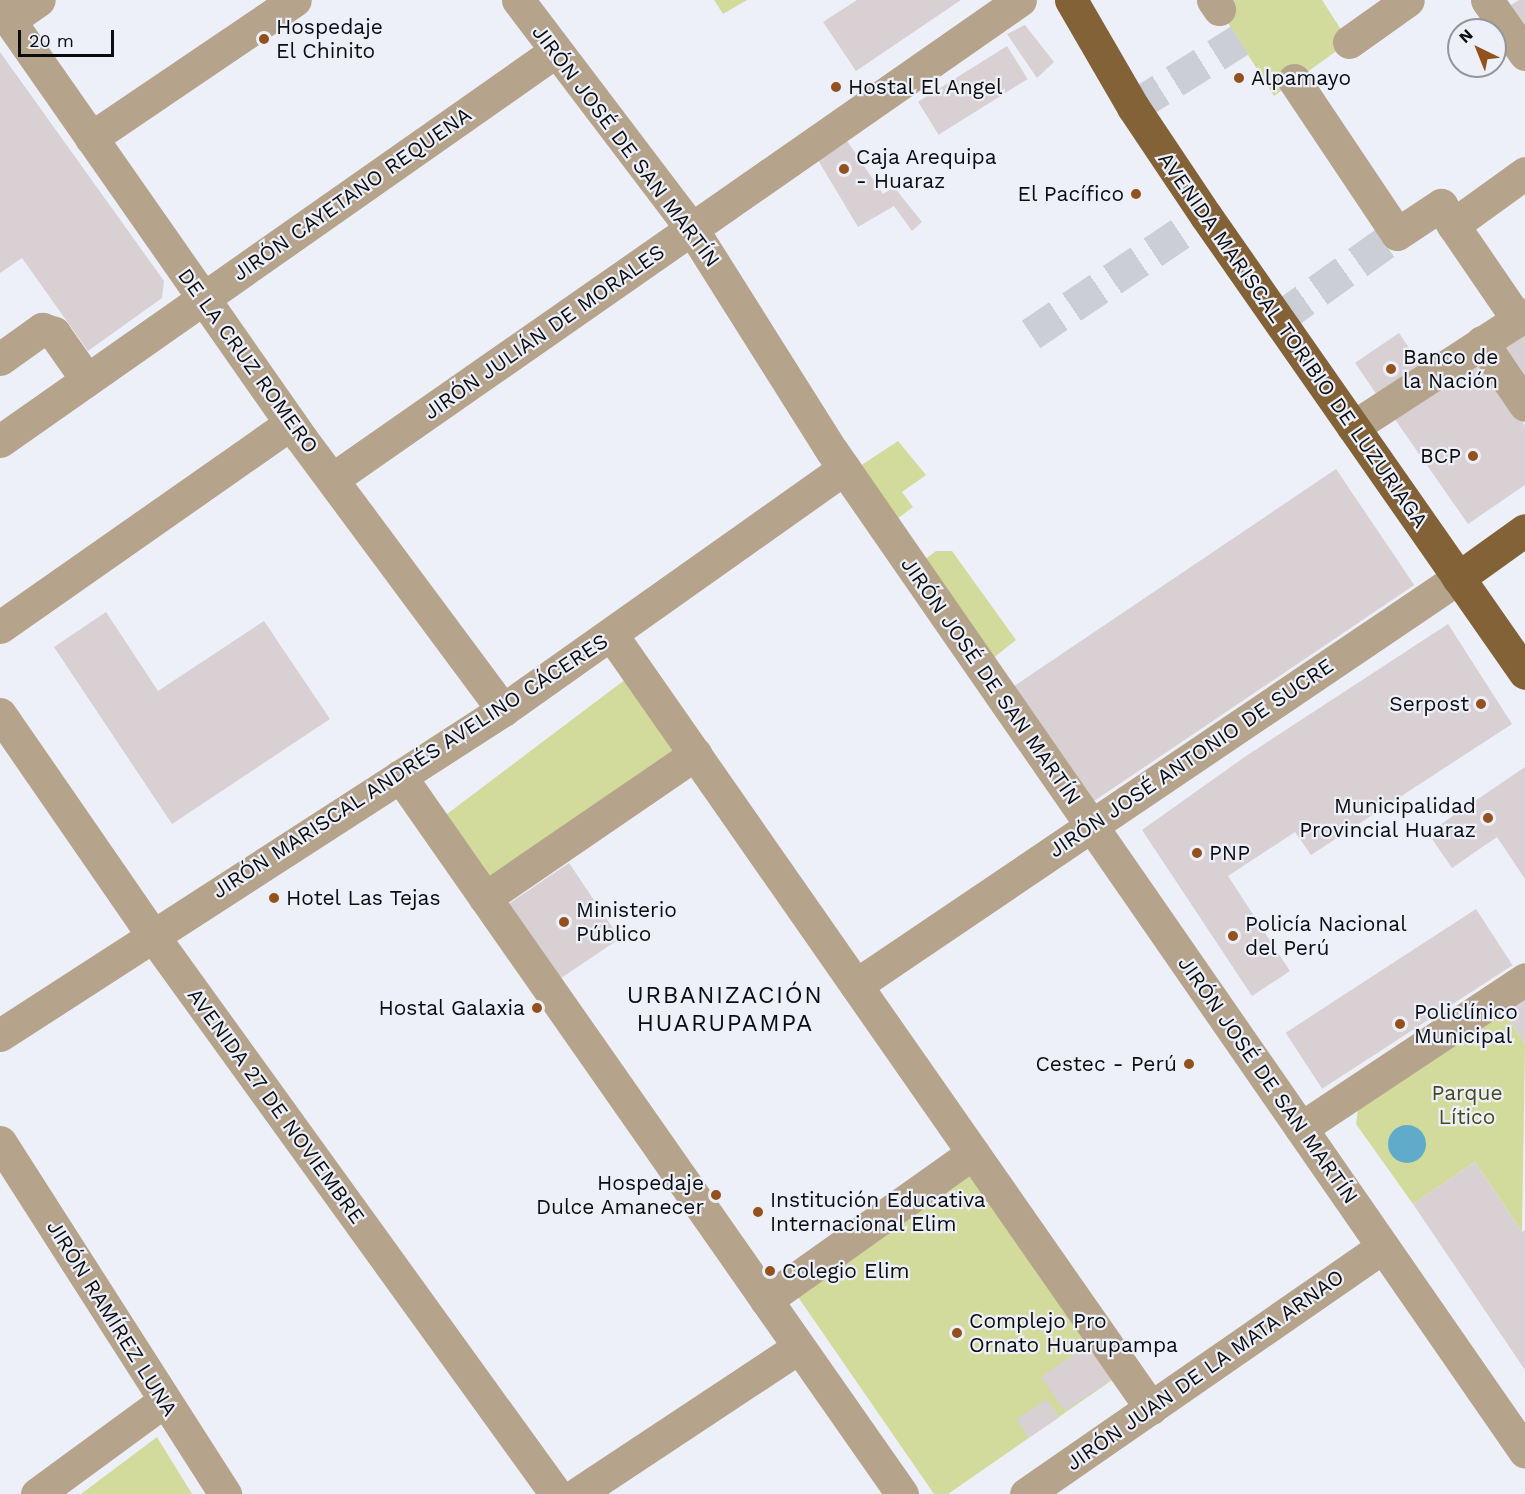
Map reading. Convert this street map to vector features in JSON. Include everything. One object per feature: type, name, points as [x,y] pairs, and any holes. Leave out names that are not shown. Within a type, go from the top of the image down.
[{"type":"main road","name":"AVENIDA MARISCAL TORIBIO DE LUZURIAGA","points":[[1071,0],[1133,107],[1525,673]]},
{"type":"main road","name":"JIRÓN JOSÉ ANTONIO DE SUCRE","points":[[1458,578],[1525,530]]},
{"type":"street","points":[[5,13],[39,0]]},
{"type":"street","points":[[91,138],[295,0]]},
{"type":"street","name":"JIRÓN JOSÉ DE SAN MARTÍN","points":[[518,0],[692,229],[844,469],[1525,1452]]},
{"type":"street","name":"JIRÓN JULIÁN DE MORALES","points":[[334,478],[1020,0]]},
{"type":"street","points":[[1349,42],[1408,0]]},
{"type":"street","points":[[1487,0],[1525,54]]},
{"type":"street","name":"DE LA CRUZ ROMERO","points":[[5,13],[291,423],[334,478],[503,710]]},
{"type":"street","name":"JIRÓN CAYETANO REQUENA","points":[[0,441],[556,51]]},
{"type":"street","points":[[1294,80],[1397,234],[1441,205],[1521,318],[1353,427]]},
{"type":"street","points":[[1453,225],[1525,173]]},
{"type":"street","points":[[0,359],[42,329],[54,333],[87,380]]},
{"type":"street","points":[[1482,342],[1525,405]]},
{"type":"street","points":[[0,627],[291,423]]},
{"type":"street","name":"JIRÓN MARISCAL ANDRÉS AVELINO CÁCERES","points":[[0,1035],[503,710],[844,469]]},
{"type":"street","name":"JIRÓN JOSÉ ANTONIO DE SUCRE","points":[[856,985],[1458,578]]},
{"type":"street","points":[[611,634],[1151,1408]]},
{"type":"street","name":"AVENIDA 27 DE NOVIEMBRE","points":[[0,714],[153,936],[556,1494]]},
{"type":"street","points":[[485,898],[695,754]]},
{"type":"street","points":[[400,776],[902,1494]]},
{"type":"street","points":[[1301,1128],[1525,979]]},
{"type":"street","name":"JIRÓN RAMÍREZ LUNA","points":[[0,1142],[225,1494]]},
{"type":"street","points":[[766,1300],[973,1153]]},
{"type":"street","name":"JIRÓN JUAN DE LA MATA ARNAO","points":[[1026,1494],[1383,1247]]},
{"type":"street","points":[[577,1494],[799,1347]]},
{"type":"street","points":[[37,1494],[164,1401]]},
{"type":"green space","points":[[714,0],[747,0],[723,14]]},
{"type":"green space","points":[[1232,0],[1322,0],[1349,42],[1274,96],[1219,9]]},
{"type":"green space","points":[[898,441],[926,475],[902,492],[913,507],[885,528],[848,474]]},
{"type":"green space","points":[[936,551],[952,551],[1016,640],[982,667],[913,568]]},
{"type":"green space","points":[[626,679],[683,754],[499,892],[442,817]]},
{"type":"green space","name":"Parque Lítico","points":[[1503,1010],[1525,1044],[1522,1232],[1475,1162],[1413,1204],[1356,1124],[1358,1109]]},
{"type":"green space","points":[[973,1168],[1115,1378],[948,1494],[934,1494],[798,1297]]},
{"type":"green space","points":[[157,1437],[192,1494],[81,1494]]},
{"type":"water","points":[[1407,1125],[1414,1126],[1420,1131],[1425,1137],[1425,1151],[1420,1157],[1414,1162],[1407,1163],[1400,1162],[1394,1157],[1389,1151],[1388,1144],[1389,1137],[1394,1131],[1400,1126]]},
{"type":"building","points":[[857,0],[961,0],[856,71],[823,22]]},
{"type":"building","points":[[1519,0],[1525,0],[1525,27],[1511,5]]},
{"type":"building","points":[[1025,25],[1054,62],[1037,78],[1007,34]]},
{"type":"building","points":[[1007,46],[1028,79],[939,135],[918,102]]},
{"type":"building","points":[[0,52],[164,281],[162,298],[88,351],[22,258],[0,273]]},
{"type":"building","name":"Caja Arequipa - Huaraz","points":[[841,132],[883,194],[894,187],[922,222],[912,231],[894,206],[858,227],[812,150]]},
{"type":"building","points":[[1525,331],[1525,375],[1504,345]]},
{"type":"building","name":"Banco de la Nación","points":[[1399,333],[1427,374],[1383,404],[1355,363]]},
{"type":"building","name":"BCP","points":[[1479,359],[1525,426],[1525,485],[1468,524],[1394,418]]},
{"type":"building","points":[[1336,469],[1414,585],[1088,805],[1010,689]]},
{"type":"building","points":[[106,612],[158,691],[264,621],[330,719],[172,824],[54,647]]},
{"type":"building","points":[[1448,624],[1512,724],[1311,855],[1295,832],[1228,876],[1290,971],[1252,996],[1142,830],[1246,756]]},
{"type":"building","name":"Municipalidad Provincial Huaraz","points":[[1525,767],[1525,879],[1497,837],[1452,868],[1428,833]]},
{"type":"building","name":"Ministerio Público","points":[[569,863],[620,938],[559,980],[508,904]]},
{"type":"building","points":[[1476,909],[1512,965],[1322,1089],[1286,1033]]},
{"type":"building","points":[[1525,997],[1525,1044],[1503,1010]]},
{"type":"building","points":[[1475,1162],[1522,1232],[1525,1230],[1525,1370],[1413,1204]]},
{"type":"building","points":[[1091,1343],[1114,1378],[1065,1411],[1041,1377]]},
{"type":"building","points":[[1047,1399],[1059,1417],[1029,1438],[1016,1420]]},
{"type":"tunnel","points":[[1133,107],[1240,40]]},
{"type":"tunnel","points":[[1031,334],[1206,216]]},
{"type":"tunnel","points":[[1278,319],[1397,234]]},
{"type":"place","name":"Hospedaje El Chinito","points":[[264,39]]},
{"type":"place","name":"Alpamayo","points":[[1239,78]]},
{"type":"place","name":"Hostal El Angel","points":[[836,87]]},
{"type":"place","name":"Caja Arequipa - Huaraz","points":[[844,169]]},
{"type":"place","name":"El Pacífico","points":[[1136,194]]},
{"type":"place","name":"Banco de la Nación","points":[[1391,369]]},
{"type":"place","name":"BCP","points":[[1473,456]]},
{"type":"place","name":"Serpost","points":[[1481,704]]},
{"type":"place","name":"Municipalidad Provincial Huaraz","points":[[1488,818]]},
{"type":"place","name":"PNP","points":[[1197,853]]},
{"type":"place","name":"Hotel Las Tejas","points":[[274,898]]},
{"type":"place","name":"Ministerio Público","points":[[564,922]]},
{"type":"place","name":"Policía Nacional del Perú","points":[[1233,936]]},
{"type":"place","name":"Hostal Galaxia","points":[[537,1008]]},
{"type":"place","name":"Policlínico Municipal","points":[[1400,1024]]},
{"type":"place","name":"Cestec - Perú","points":[[1189,1064]]},
{"type":"place","name":"Hospedaje Dulce Amanecer","points":[[716,1195]]},
{"type":"place","name":"Institución Educativa Internacional Elim","points":[[758,1212]]},
{"type":"place","name":"Colegio Elim","points":[[770,1271]]},
{"type":"place","name":"Complejo Pro Ornato Huarupampa","points":[[957,1333]]},
{"type":"district","name":"URBANIZACIÓN HUARUPAMPA","points":[[725,1010]]}]
